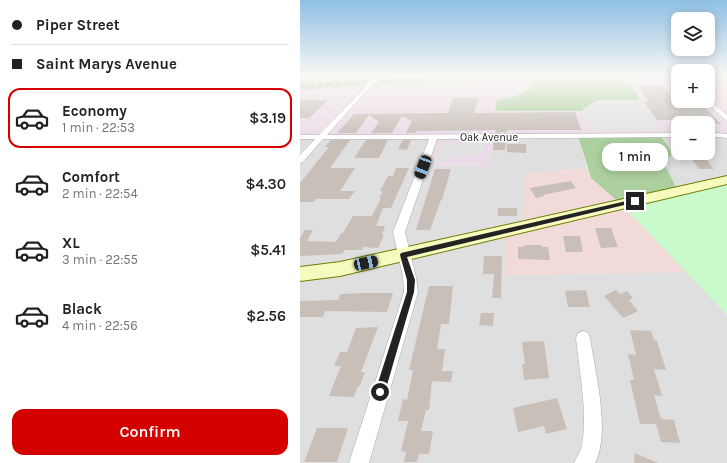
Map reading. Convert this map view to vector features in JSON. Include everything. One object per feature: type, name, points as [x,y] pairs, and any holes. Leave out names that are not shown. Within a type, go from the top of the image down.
[{"type":"main road","points":[[300,274],[340,269],[727,180]]},
{"type":"street","points":[[300,160],[358,97]]},
{"type":"street","points":[[714,108],[727,120]]},
{"type":"street","name":"Oak Avenue","points":[[300,137],[671,135]]},
{"type":"street","points":[[715,135],[727,136]]},
{"type":"street","points":[[359,463],[410,292],[411,280],[399,244],[399,232],[434,137]]},
{"type":"street","points":[[583,338],[594,429],[588,459],[584,463]]},
{"type":"shaded area","points":[[300,97],[516,97],[497,100],[495,111],[583,111],[599,100],[640,100],[638,97],[671,97],[671,108],[715,108],[715,100],[727,110],[727,136],[715,135],[715,116],[671,116],[671,135],[493,137],[489,166],[424,165],[434,137],[300,137]]},
{"type":"shaded area","points":[[715,97],[727,97],[727,110],[715,100]]},
{"type":"shaded area","points":[[599,100],[640,100],[661,130],[591,131],[583,109]]},
{"type":"shaded area","points":[[660,135],[671,135],[671,151]]},
{"type":"shaded area","points":[[715,135],[727,136],[727,180],[678,191],[663,161],[671,155],[671,160],[715,160]]},
{"type":"shaded area","points":[[578,136],[587,168],[524,174],[524,227],[506,275],[686,272],[727,315],[727,463],[300,463],[300,137],[434,137],[424,165],[489,166],[493,137]]},
{"type":"shaded area","points":[[441,143],[488,143],[479,154],[457,156],[438,164],[433,163]]},
{"type":"shaded area","points":[[587,168],[591,178],[621,204],[686,272],[506,275],[506,231],[524,227],[524,174]]},
{"type":"green space","points":[[514,97],[638,97],[640,100],[599,100],[583,109],[583,111],[495,111],[497,100]]},
{"type":"green space","points":[[660,135],[671,151],[671,155],[663,161],[678,191],[621,204],[591,178],[578,136]]},
{"type":"green space","points":[[727,180],[727,315],[621,204]]},
{"type":"building","points":[[645,97],[671,97],[671,108],[705,108],[713,116],[671,116],[671,120],[657,120],[644,102],[649,102]]},
{"type":"building","points":[[453,98],[478,98],[474,113],[575,112],[581,130],[507,130],[507,132],[495,133],[496,130],[417,131],[415,133],[406,133],[412,121],[402,116],[392,133],[371,133],[379,122],[369,115],[356,133],[337,133],[354,114],[448,113]]},
{"type":"building","points":[[300,100],[328,100],[309,118],[300,118]]},
{"type":"building","points":[[715,118],[721,124],[715,124]]},
{"type":"building","points":[[331,140],[350,140],[330,168],[355,168],[340,191],[355,191],[349,199],[316,199],[314,202],[300,202],[300,183],[329,147],[325,147]]},
{"type":"building","points":[[366,140],[388,140],[379,158],[354,158]]},
{"type":"building","points":[[403,140],[411,140],[407,150],[398,149]]},
{"type":"building","points":[[494,140],[506,140],[505,150],[493,150]]},
{"type":"building","points":[[507,144],[526,144],[526,153],[507,152]]},
{"type":"building","points":[[693,160],[707,160],[714,169],[699,169]]},
{"type":"building","points":[[396,168],[409,168],[391,208],[383,208],[376,226],[385,226],[382,235],[384,235],[378,248],[363,247],[362,250],[345,250],[342,254],[300,256],[300,238],[305,230],[313,230],[307,241],[336,242],[353,216],[372,216],[381,198],[379,198],[383,191],[380,191],[388,176],[393,176]]},
{"type":"building","points":[[435,169],[451,169],[442,200],[430,230],[416,230]]},
{"type":"building","points":[[571,181],[576,188],[543,195],[544,196],[536,198],[530,188]]},
{"type":"building","points":[[498,208],[517,208],[517,216],[498,216]]},
{"type":"building","points":[[595,228],[611,228],[618,247],[601,248]]},
{"type":"building","points":[[563,236],[580,236],[583,252],[566,252]]},
{"type":"building","points":[[524,245],[542,245],[542,247],[548,247],[550,260],[518,259],[518,247],[524,247]]},
{"type":"building","points":[[484,256],[502,256],[501,298],[492,298],[494,274],[483,274]]},
{"type":"building","points":[[429,286],[453,286],[449,324],[441,324],[437,349],[445,349],[442,371],[453,371],[451,382],[432,381],[429,410],[426,410],[421,431],[433,431],[429,454],[419,454],[417,462],[404,462],[406,452],[401,451],[408,421],[398,421],[403,399],[407,400],[413,370],[409,370]]},
{"type":"building","points":[[586,290],[590,307],[568,307],[565,291]]},
{"type":"building","points":[[616,290],[620,294],[627,291],[633,298],[629,300],[638,311],[623,318],[604,296]]},
{"type":"building","points":[[393,293],[387,312],[325,311],[323,317],[300,317],[300,301],[338,300],[341,294]]},
{"type":"building","points":[[481,313],[494,313],[493,326],[479,325]]},
{"type":"building","points":[[378,327],[361,372],[365,372],[354,397],[329,396],[341,366],[334,366],[340,352],[347,352],[356,328]]},
{"type":"building","points":[[630,330],[651,331],[654,340],[657,341],[666,370],[654,369],[662,396],[654,395],[661,419],[674,420],[680,443],[661,442],[656,424],[640,424],[630,380],[634,380],[628,354],[636,355]]},
{"type":"building","points":[[544,341],[549,378],[524,380],[522,364],[525,364],[522,342]]},
{"type":"building","points":[[557,398],[567,429],[546,434],[544,426],[518,432],[513,408]]},
{"type":"building","points":[[317,428],[348,428],[337,462],[304,462]]},
{"type":"building","points":[[635,453],[658,463],[634,463]]},
{"type":"route","points":[[380,392],[410,292],[411,280],[403,255],[635,201]]}]
